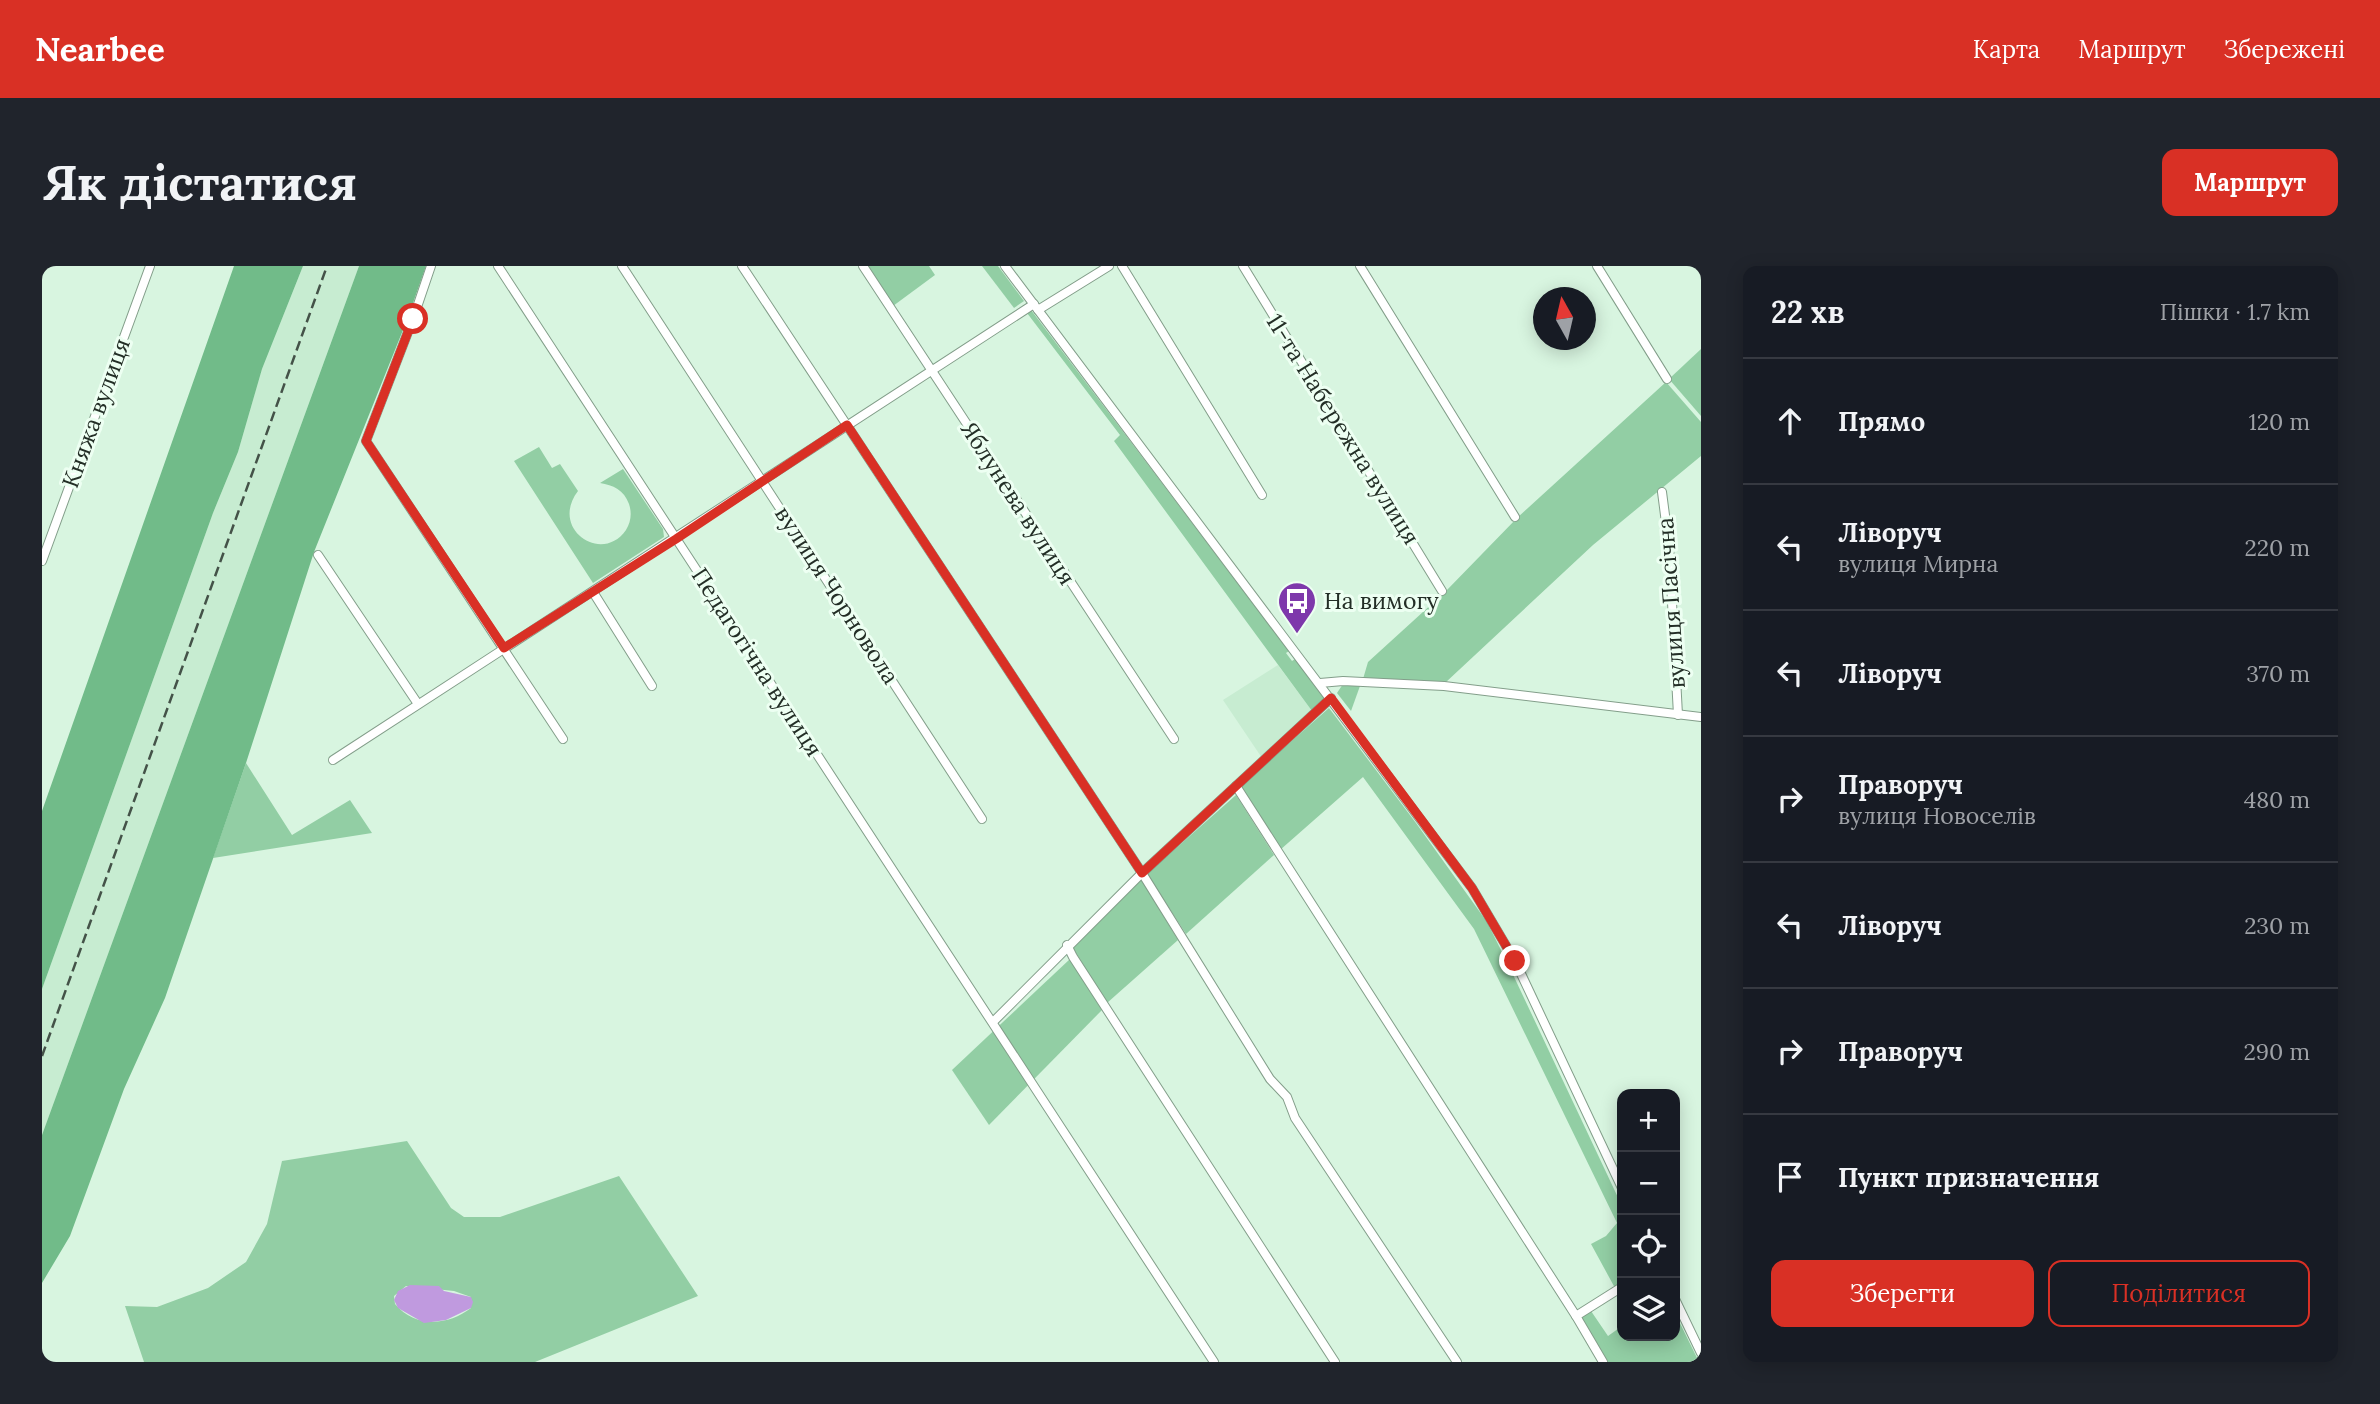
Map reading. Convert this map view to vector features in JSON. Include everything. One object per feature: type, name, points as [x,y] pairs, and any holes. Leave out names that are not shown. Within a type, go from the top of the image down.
[{"type":"street","name":"Княжа вулиця","points":[[42,561],[150,266]]},
{"type":"street","points":[[431,266],[366,441],[563,739]]},
{"type":"street","name":"Педагогічна вулиця","points":[[498,266],[1213,1362]]},
{"type":"street","name":"вулиця Чорновола","points":[[622,266],[982,819]]},
{"type":"street","points":[[742,266],[1142,873],[1270,1079],[1287,1097],[1296,1118],[1457,1362]]},
{"type":"street","name":"Яблунева вулиця","points":[[863,266],[1174,739]]},
{"type":"street","points":[[1005,266],[1472,888],[1515,961],[1617,1177]]},
{"type":"street","points":[[332,760],[676,539],[931,370],[1109,266]]},
{"type":"street","points":[[1122,266],[1262,495]]},
{"type":"street","name":"11-та Набережна вулиця","points":[[1243,266],[1442,591]]},
{"type":"street","points":[[1360,266],[1516,517]]},
{"type":"street","points":[[1597,266],[1667,379]]},
{"type":"street","name":"вулиця Пасічна","points":[[1662,492],[1669,546],[1678,715]]},
{"type":"street","points":[[318,555],[418,704]]},
{"type":"street","points":[[593,592],[652,686]]},
{"type":"street","points":[[1320,683],[1343,681],[1444,686],[1701,717]]},
{"type":"street","points":[[993,1022],[1142,873],[1331,698]]},
{"type":"street","points":[[1236,786],[1603,1362]]},
{"type":"street","points":[[1068,945],[1073,957],[1335,1362]]},
{"type":"street","points":[[1576,1316],[1617,1290]]},
{"type":"street","points":[[1680,1309],[1701,1353]]},
{"type":"shaded area","points":[[303,266],[359,266],[42,1135],[42,989],[213,513],[238,452],[262,369]]},
{"type":"shaded area","points":[[867,266],[929,266],[935,275],[893,306]]},
{"type":"shaded area","points":[[982,266],[998,266],[1024,301],[1014,308]]},
{"type":"shaded area","points":[[1031,310],[1289,651],[1286,653],[1292,661],[1295,659],[1325,699],[1312,711],[1114,441],[1120,435],[1027,313]]},
{"type":"shaded area","points":[[1701,349],[1701,416],[1669,379]]},
{"type":"shaded area","points":[[1666,382],[1701,422],[1701,456],[1593,545],[1445,683],[1363,679],[1368,662],[1446,591],[1517,518]]},
{"type":"shaded area","points":[[539,447],[552,468],[560,464],[578,491],[571,505],[570,518],[574,529],[582,538],[604,544],[616,540],[626,530],[631,514],[627,499],[618,489],[600,483],[623,469],[663,529],[664,537],[593,583],[514,461]]},
{"type":"shaded area","points":[[1278,665],[1312,711],[1262,758],[1223,700]]},
{"type":"shaded area","points":[[1343,684],[1360,686],[1351,711],[1337,693]]},
{"type":"shaded area","points":[[1329,708],[1487,922],[1617,1195],[1617,1223],[1474,929],[1363,777],[1280,850],[1241,786]]},
{"type":"shaded area","points":[[246,763],[292,835],[350,800],[372,833],[213,858]]},
{"type":"shaded area","points":[[1236,795],[1274,855],[1186,934],[1147,874]]},
{"type":"shaded area","points":[[1141,879],[1178,940],[1107,1003],[1071,945]]},
{"type":"shaded area","points":[[1070,959],[1102,1010],[989,1125],[952,1070]]},
{"type":"shaded area","points":[[407,1141],[451,1208],[464,1217],[500,1217],[619,1176],[698,1296],[535,1362],[144,1362],[125,1306],[157,1307],[208,1288],[246,1262],[267,1224],[282,1161]],"holes":[[[406,1286],[454,1291],[471,1297],[471,1308],[442,1321],[422,1321],[403,1312],[395,1304],[394,1296]]]},
{"type":"shaded area","points":[[1617,1223],[1615,1288],[1591,1244],[1606,1236]]},
{"type":"shaded area","points":[[410,1285],[439,1286],[444,1291],[471,1297],[473,1302],[471,1308],[446,1320],[424,1323],[398,1308],[394,1300],[398,1291]]},
{"type":"shaded area","points":[[1591,1311],[1608,1336],[1617,1330],[1617,1341],[1680,1341],[1680,1323],[1699,1362],[1608,1362],[1581,1317]]},
{"type":"green space","points":[[234,266],[303,266],[262,369],[238,452],[213,513],[42,989],[42,811]]},
{"type":"green space","points":[[359,266],[426,266],[314,552],[246,763],[165,998],[124,1089],[70,1236],[42,1283],[42,1135]]},
{"type":"railway","points":[[42,1056],[327,266]]},
{"type":"place","name":"На вимогу","points":[[1297,635]]},
{"type":"route","points":[[413,319],[366,441],[504,648],[676,539],[847,425],[1142,873],[1331,698],[1472,888],[1515,961]]}]
